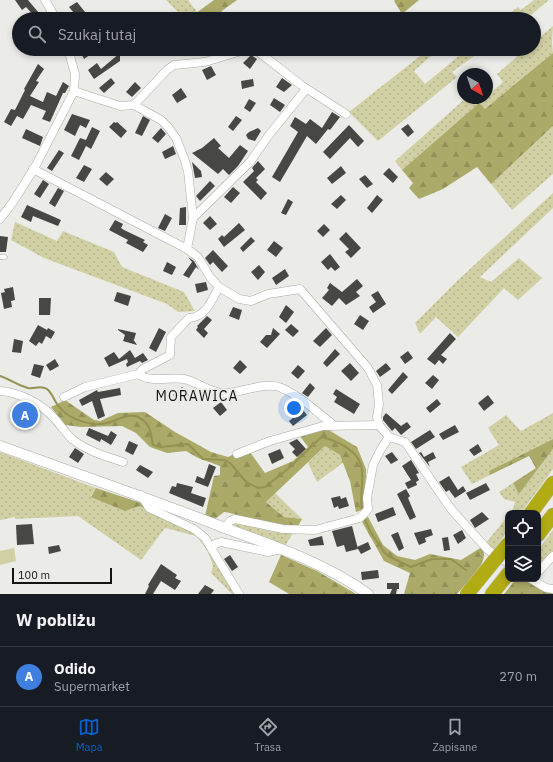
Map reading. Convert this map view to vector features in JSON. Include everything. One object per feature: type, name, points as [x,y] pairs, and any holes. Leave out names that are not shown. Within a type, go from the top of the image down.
[{"type":"highway","points":[[533,510],[551,486]]},
{"type":"highway","points":[[541,532],[553,515]]},
{"type":"highway","points":[[468,594],[506,546]]},
{"type":"highway","points":[[492,594],[505,578]]},
{"type":"street","points":[[45,0],[52,12]]},
{"type":"street","points":[[0,219],[13,202],[33,169],[74,91],[75,74],[70,56]]},
{"type":"street","points":[[134,105],[167,70],[174,65],[205,62],[225,56]]},
{"type":"street","points":[[264,56],[306,89],[346,114]]},
{"type":"street","points":[[193,218],[250,162],[269,135],[306,89]]},
{"type":"street","points":[[74,91],[120,106],[134,105],[161,120],[176,138],[188,171],[193,218],[187,249]]},
{"type":"street","points":[[33,169],[187,249],[198,257],[210,277],[219,287],[239,299],[251,300],[268,294],[300,290],[368,368],[377,385],[379,404],[377,417],[379,425],[389,438],[405,442],[451,509],[488,550],[505,561]]},
{"type":"street","points":[[64,397],[86,387],[138,374],[143,369],[170,355],[171,337],[189,318],[197,318],[207,309],[219,287]]},
{"type":"street","points":[[138,374],[146,378],[187,380],[222,393],[243,391],[271,385],[279,387],[291,393],[330,422],[333,426]]},
{"type":"street","points":[[0,391],[14,394],[32,401],[45,409],[72,439],[94,452],[123,462]]},
{"type":"street","points":[[237,454],[270,441],[323,426],[379,425]]},
{"type":"street","points":[[225,528],[230,521],[235,519],[283,529],[315,530],[360,518],[368,509],[367,498],[373,465],[381,449],[389,438]]},
{"type":"street","points":[[0,446],[141,495],[281,549],[318,565],[356,585],[368,594]]},
{"type":"street","points":[[141,495],[149,508],[194,529],[205,538],[239,594]]},
{"type":"street","points":[[212,548],[215,544],[221,542],[268,552],[281,549]]},
{"type":"street","points":[[541,569],[553,556]]},
{"type":"street","points":[[536,582],[546,588],[553,589]]},
{"type":"lane","points":[[0,258],[5,257]]},
{"type":"green space","points":[[166,0],[188,0],[197,12],[178,12]]},
{"type":"green space","points":[[214,0],[237,0],[221,12],[198,12]]},
{"type":"green space","points":[[419,0],[404,12],[401,12],[394,1]]},
{"type":"green space","points":[[534,0],[549,0],[534,12],[512,12],[518,7],[521,10]]},
{"type":"green space","points":[[553,26],[553,53],[493,103],[493,91],[503,82],[497,74],[518,56],[541,56],[541,36]]},
{"type":"green space","points":[[553,53],[553,126],[491,184],[477,167],[443,189],[419,199],[409,188],[413,183],[402,170],[478,104],[480,104],[485,109],[493,104],[493,102]]},
{"type":"green space","points":[[420,56],[431,56],[414,71],[425,84],[459,56],[474,56],[452,72],[457,77],[378,141],[349,112]]},
{"type":"green space","points":[[459,104],[478,104],[402,170],[395,161]]},
{"type":"green space","points":[[480,104],[492,104],[485,110]]},
{"type":"green space","points":[[553,126],[553,174],[512,210],[491,184]]},
{"type":"green space","points":[[553,193],[553,208],[480,277],[491,282],[519,258],[542,278],[518,300],[504,288],[458,337],[436,317],[420,334],[415,323],[458,280]]},
{"type":"green space","points":[[15,222],[57,241],[63,231],[114,252],[122,267],[184,292],[195,311],[178,312],[167,304],[44,258],[11,240]]},
{"type":"green space","points":[[65,400],[94,420],[100,421],[118,413],[145,412],[175,432],[211,452],[228,457],[247,448],[265,473],[293,461],[308,447],[299,435],[327,429],[357,447],[366,469],[365,509],[356,512],[350,481],[340,455],[325,446],[266,502],[284,517],[302,519],[298,526],[265,523],[224,512],[215,519],[205,516],[214,476],[220,475],[220,466],[198,458],[186,451],[167,453],[150,447],[136,433],[122,426],[81,427],[65,425],[51,407]]},
{"type":"green space","points":[[553,413],[553,439],[489,471],[490,475],[472,484],[461,467],[499,445],[488,428],[506,415],[521,431]]},
{"type":"green space","points":[[553,439],[553,449],[519,494],[513,483],[536,468],[529,456],[490,475],[489,471]]},
{"type":"green space","points":[[325,446],[340,455],[344,462],[317,482],[308,463]]},
{"type":"green space","points":[[553,449],[553,469],[523,510],[512,510],[515,502],[504,499],[499,492],[513,483],[519,494]]},
{"type":"green space","points":[[0,452],[96,488],[91,496],[139,506],[191,529],[198,535],[196,536],[165,528],[141,560],[78,516],[15,519],[15,517],[0,520]]},
{"type":"green space","points":[[96,488],[144,504],[146,509],[139,506],[125,511],[91,497]]},
{"type":"green space","points":[[275,493],[302,519],[284,517],[266,502]]},
{"type":"green space","points":[[368,517],[383,545],[397,556],[415,560],[430,554],[461,560],[482,547],[484,553],[481,566],[457,594],[404,594],[410,573],[384,561],[361,520]]},
{"type":"green space","points":[[505,520],[505,534],[493,551],[485,544]]},
{"type":"green space","points":[[238,522],[268,531],[293,533],[285,546],[234,527],[235,523]]},
{"type":"green space","points":[[553,530],[553,552],[541,566],[541,546]]},
{"type":"green space","points":[[201,537],[237,594],[232,594],[211,573],[213,566],[208,552],[199,539]]},
{"type":"green space","points":[[14,548],[16,561],[0,565],[0,551]]},
{"type":"green space","points":[[281,555],[317,571],[356,594],[289,594],[269,582]]},
{"type":"green space","points":[[514,582],[531,582],[553,594],[504,594]]},
{"type":"building","points":[[15,0],[28,0],[38,12],[31,12],[26,7],[22,10]]},
{"type":"building","points":[[77,2],[85,12],[73,12],[69,7]]},
{"type":"building","points":[[116,56],[120,56],[120,61],[94,79],[88,70],[97,63],[101,69]]},
{"type":"building","points":[[250,56],[257,59],[250,69],[243,63]]},
{"type":"building","points":[[38,64],[44,69],[36,81],[39,82],[30,96],[43,102],[47,92],[56,96],[63,82],[69,86],[65,93],[63,93],[50,122],[42,119],[46,111],[31,105],[23,119],[17,116],[11,126],[4,122],[11,109],[15,110],[25,90],[24,89]]},
{"type":"building","points":[[211,66],[216,75],[207,80],[202,70]]},
{"type":"building","points":[[111,78],[115,83],[104,93],[99,88]]},
{"type":"building","points":[[282,78],[292,85],[284,92],[276,87]]},
{"type":"building","points":[[253,79],[254,86],[242,89],[241,81]]},
{"type":"building","points":[[135,82],[141,88],[132,97],[126,92]]},
{"type":"building","points":[[181,88],[187,97],[177,103],[172,95]]},
{"type":"building","points":[[274,98],[285,105],[280,112],[270,105]]},
{"type":"building","points":[[249,99],[256,103],[250,112],[244,108]]},
{"type":"building","points":[[332,112],[340,117],[330,130],[328,129],[316,144],[307,136],[280,182],[272,177],[298,132],[290,126],[295,117],[306,124],[310,119],[322,128]]},
{"type":"building","points":[[72,114],[90,120],[86,128],[80,125],[75,136],[64,130]]},
{"type":"building","points":[[143,116],[150,120],[142,136],[135,133]]},
{"type":"building","points":[[236,116],[242,120],[233,131],[228,127]]},
{"type":"building","points":[[114,122],[117,122],[127,131],[121,138],[109,127]]},
{"type":"building","points":[[408,124],[414,132],[408,137],[401,129]]},
{"type":"building","points":[[349,125],[364,141],[358,147],[350,138],[330,159],[323,152]]},
{"type":"building","points":[[92,127],[100,131],[91,149],[86,146],[79,160],[71,156],[80,138],[86,140]]},
{"type":"building","points":[[161,128],[166,134],[158,143],[152,138]]},
{"type":"building","points":[[258,128],[261,131],[255,141],[248,139],[246,135]]},
{"type":"building","points":[[26,129],[43,137],[40,146],[22,138]]},
{"type":"building","points":[[214,138],[221,146],[218,148],[229,158],[240,145],[248,151],[238,166],[229,175],[223,169],[218,174],[192,153],[202,148]]},
{"type":"building","points":[[173,146],[176,154],[165,159],[162,152]]},
{"type":"building","points":[[59,150],[64,153],[52,171],[47,168]]},
{"type":"building","points":[[258,161],[265,169],[256,178],[258,180],[256,182],[267,193],[261,200],[243,182],[254,171],[252,168]]},
{"type":"building","points":[[192,162],[201,171],[202,177],[195,178]]},
{"type":"building","points":[[84,165],[92,169],[84,182],[76,178]]},
{"type":"building","points":[[341,166],[346,173],[332,184],[327,178]]},
{"type":"building","points":[[389,168],[398,177],[393,183],[383,174]]},
{"type":"building","points":[[106,172],[114,179],[107,186],[99,179]]},
{"type":"building","points":[[365,175],[373,184],[367,188],[359,179]]},
{"type":"building","points":[[43,180],[49,184],[40,198],[34,194]]},
{"type":"building","points":[[210,181],[215,186],[200,201],[196,196]]},
{"type":"building","points":[[233,187],[240,193],[231,203],[224,197]]},
{"type":"building","points":[[58,188],[64,191],[55,207],[49,203]]},
{"type":"building","points":[[341,195],[346,200],[337,209],[331,204]]},
{"type":"building","points":[[377,195],[383,200],[372,213],[367,208]]},
{"type":"building","points":[[288,199],[293,202],[286,215],[281,213]]},
{"type":"building","points":[[27,205],[61,220],[58,226],[33,216],[31,222],[21,217]]},
{"type":"building","points":[[186,207],[186,225],[179,225],[180,208]]},
{"type":"building","points":[[165,214],[172,218],[165,231],[158,228]]},
{"type":"building","points":[[210,216],[217,224],[210,230],[203,223]]},
{"type":"building","points":[[115,220],[123,224],[121,228],[124,230],[145,240],[143,242],[148,245],[143,252],[126,243],[128,240],[109,230]]},
{"type":"building","points":[[239,223],[245,230],[224,247],[218,239],[222,235],[224,237]]},
{"type":"building","points":[[324,224],[330,230],[323,237],[317,231]]},
{"type":"building","points":[[346,232],[361,248],[351,258],[345,252],[349,249],[339,239]]},
{"type":"building","points":[[0,236],[8,237],[6,252],[0,252]]},
{"type":"building","points":[[251,237],[255,241],[243,252],[240,248]]},
{"type":"building","points":[[274,241],[283,248],[276,257],[267,250]]},
{"type":"building","points":[[213,250],[228,266],[222,272],[213,262],[210,265],[205,258]]},
{"type":"building","points":[[330,254],[340,267],[335,271],[331,267],[328,270],[321,262]]},
{"type":"building","points":[[188,257],[194,261],[199,270],[196,267],[189,278],[183,275],[192,262]]},
{"type":"building","points":[[167,262],[176,267],[172,275],[163,271]]},
{"type":"building","points":[[259,265],[265,272],[258,280],[251,272]]},
{"type":"building","points":[[285,269],[289,276],[276,285],[272,278]]},
{"type":"building","points":[[357,279],[363,286],[356,292],[360,296],[346,305],[339,298],[332,306],[322,298],[329,290],[327,288],[330,283],[342,292]]},
{"type":"building","points":[[206,282],[208,290],[197,293],[195,284]]},
{"type":"building","points":[[13,287],[15,300],[11,301],[12,307],[4,309],[1,293],[5,292],[4,289]]},
{"type":"building","points":[[378,291],[386,304],[373,313],[369,307],[376,302],[371,295]]},
{"type":"building","points":[[117,292],[131,296],[128,306],[114,301]]},
{"type":"building","points":[[39,298],[51,298],[50,315],[39,315]]},
{"type":"building","points":[[286,305],[294,312],[286,323],[279,317]]},
{"type":"building","points":[[233,307],[242,310],[239,320],[229,316]]},
{"type":"building","points":[[360,315],[369,321],[363,330],[354,324]]},
{"type":"building","points":[[207,316],[212,320],[204,329],[208,333],[204,338],[196,330],[198,327],[197,326]]},
{"type":"building","points":[[291,324],[299,331],[293,337],[285,330]]},
{"type":"building","points":[[38,325],[55,332],[51,339],[46,336],[42,344],[39,342],[36,346],[29,341]]},
{"type":"building","points":[[159,328],[166,332],[156,352],[149,348]]},
{"type":"building","points":[[273,328],[280,334],[267,348],[260,342],[266,335],[271,335]]},
{"type":"building","points":[[326,328],[332,335],[320,347],[313,341]]},
{"type":"building","points":[[118,329],[136,333],[134,340],[133,339],[137,345],[123,341],[125,335]]},
{"type":"building","points":[[450,333],[456,339],[441,355],[447,359],[443,364],[439,360],[435,365],[427,359]]},
{"type":"building","points":[[14,339],[23,341],[21,353],[12,352]]},
{"type":"building","points":[[335,349],[340,354],[327,367],[323,363]]},
{"type":"building","points":[[130,350],[135,358],[143,353],[148,360],[142,363],[140,361],[127,367],[127,359],[109,367],[104,358],[114,352],[119,359]]},
{"type":"building","points":[[408,351],[413,358],[405,364],[400,357]]},
{"type":"building","points":[[55,359],[59,366],[50,371],[46,365]]},
{"type":"building","points":[[240,360],[247,367],[240,374],[233,368]]},
{"type":"building","points":[[350,363],[359,373],[351,381],[341,371]]},
{"type":"building","points":[[386,363],[391,369],[380,377],[376,371]]},
{"type":"building","points":[[34,364],[44,366],[40,378],[31,375]]},
{"type":"building","points":[[298,365],[305,371],[298,379],[291,373]]},
{"type":"building","points":[[403,372],[408,377],[392,394],[388,390]]},
{"type":"building","points":[[433,375],[439,380],[432,389],[425,383]]},
{"type":"building","points":[[310,383],[315,388],[308,397],[302,393]]},
{"type":"building","points":[[182,387],[189,395],[180,403],[173,395]]},
{"type":"building","points":[[120,388],[121,395],[100,399],[105,416],[98,419],[92,401],[82,406],[79,400],[97,390],[98,392]]},
{"type":"building","points":[[336,389],[360,404],[354,414],[334,402],[337,397],[333,394]]},
{"type":"building","points":[[488,395],[494,403],[484,411],[478,403]]},
{"type":"building","points":[[437,399],[441,404],[430,413],[426,408]]},
{"type":"building","points":[[221,402],[227,410],[220,416],[213,408]]},
{"type":"building","points":[[32,409],[33,420],[18,422],[16,411]]},
{"type":"building","points":[[303,410],[307,415],[293,426],[289,421]]},
{"type":"building","points":[[386,413],[401,426],[407,422],[411,427],[401,435],[395,428],[392,431],[383,420]]},
{"type":"building","points":[[455,425],[459,432],[443,440],[439,434]]},
{"type":"building","points":[[89,428],[108,436],[111,431],[117,435],[111,445],[101,439],[100,442],[86,435]]},
{"type":"building","points":[[430,430],[435,437],[416,449],[411,442]]},
{"type":"building","points":[[297,439],[306,449],[297,457],[292,452],[295,449],[289,443]]},
{"type":"building","points":[[129,441],[138,445],[133,455],[125,451]]},
{"type":"building","points":[[478,444],[482,451],[474,456],[469,450]]},
{"type":"building","points":[[75,448],[84,454],[78,463],[69,457]]},
{"type":"building","points":[[280,449],[284,458],[272,464],[268,454]]},
{"type":"building","points":[[392,452],[398,460],[391,464],[385,456]]},
{"type":"building","points":[[421,452],[424,457],[433,452],[436,458],[428,462],[430,467],[419,453]]},
{"type":"building","points":[[411,460],[419,473],[416,474],[419,480],[416,482],[417,485],[408,489],[405,483],[411,480],[402,466]]},
{"type":"building","points":[[209,464],[216,467],[208,487],[195,482],[197,476],[204,479]]},
{"type":"building","points":[[140,465],[153,472],[148,478],[136,470]]},
{"type":"building","points":[[449,476],[458,490],[463,486],[466,491],[455,498],[449,490],[446,492],[439,482]]},
{"type":"building","points":[[177,483],[193,487],[191,493],[206,498],[203,507],[169,493],[172,486],[176,487]]},
{"type":"building","points":[[486,483],[490,490],[470,500],[466,493]]},
{"type":"building","points":[[406,489],[410,496],[408,498],[416,517],[410,520],[397,494]]},
{"type":"building","points":[[340,496],[341,499],[346,497],[349,506],[339,509],[338,506],[334,508],[331,498]]},
{"type":"building","points":[[393,507],[396,515],[378,522],[375,514]]},
{"type":"building","points":[[482,512],[489,519],[475,528],[470,520]]},
{"type":"building","points":[[32,524],[34,544],[17,545],[16,525]]},
{"type":"building","points":[[352,526],[358,549],[346,552],[344,545],[337,547],[332,531]]},
{"type":"building","points":[[431,529],[433,535],[425,538],[426,542],[419,545],[414,533]]},
{"type":"building","points":[[462,530],[466,538],[458,544],[453,535]]},
{"type":"building","points":[[398,532],[404,548],[399,551],[391,535]]},
{"type":"building","points":[[322,536],[324,545],[310,546],[308,540]]},
{"type":"building","points":[[448,537],[450,550],[444,551],[442,538]]},
{"type":"building","points":[[368,542],[371,549],[361,554],[357,547]]},
{"type":"building","points":[[59,545],[61,551],[49,554],[48,547]]},
{"type":"building","points":[[230,555],[238,567],[232,571],[224,559]]},
{"type":"building","points":[[161,564],[177,575],[175,578],[181,581],[175,590],[161,581],[153,594],[145,594],[149,586],[148,585]]},
{"type":"building","points":[[378,570],[379,578],[362,580],[361,572]]},
{"type":"building","points":[[387,583],[399,583],[399,589],[397,589],[396,594],[390,594],[392,589],[387,589]]},
{"type":"building","points":[[205,585],[214,590],[211,594],[198,594]]},
{"type":"waterway","points":[[0,376],[28,388],[42,387],[47,389],[64,412],[83,422],[100,424],[128,416],[138,417],[148,426],[153,445],[161,447],[188,444],[203,459],[225,460],[231,464],[246,482],[258,488],[265,487],[289,468],[319,439],[323,437],[329,439],[354,453],[361,465],[362,509]]},
{"type":"waterway","points":[[365,520],[370,531],[384,552],[390,557],[411,567],[432,559],[451,559],[466,570]]},
{"type":"place","name":"Odido","points":[[25,415]]},
{"type":"district","name":"MORAWICA","points":[[197,396]]}]
